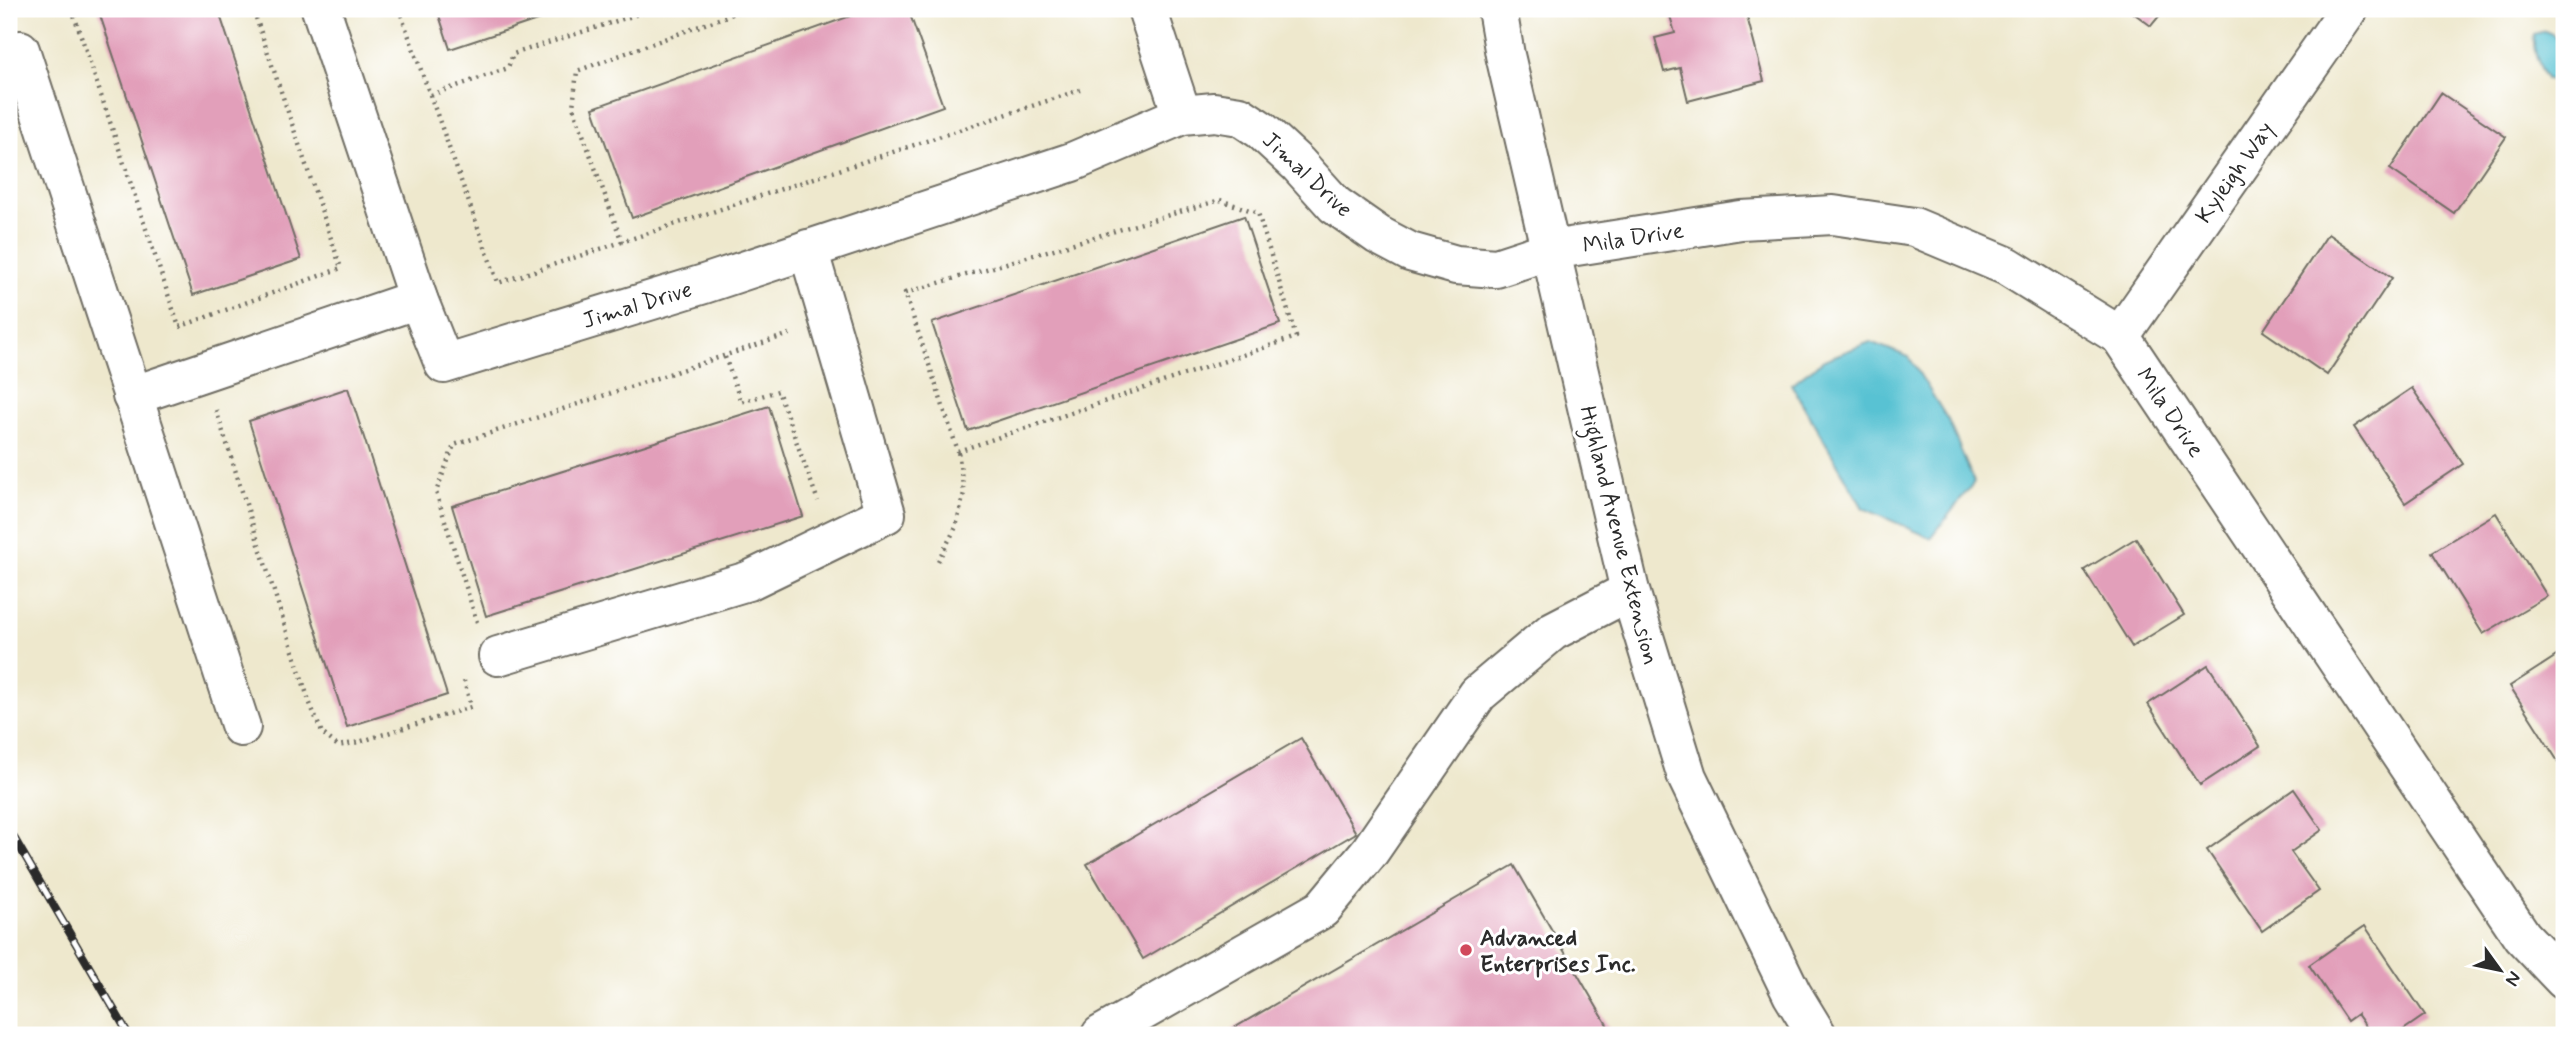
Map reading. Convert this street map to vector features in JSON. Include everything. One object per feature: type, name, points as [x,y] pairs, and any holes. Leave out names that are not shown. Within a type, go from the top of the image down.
[{"type":"street","name":"Jimal Drive","points":[[321,9],[418,299],[444,364],[1072,162],[1182,115],[1214,112],[1240,116],[1261,130],[1289,155],[1335,205],[1378,235],[1410,252],[1456,265],[1496,268],[1551,250]]},
{"type":"street","points":[[1147,9],[1182,115]]},
{"type":"street","name":"Highland Avenue Extension","points":[[1497,9],[1630,592],[1686,777],[1792,994],[1817,1035]]},
{"type":"street","name":"Kyleigh Way","points":[[2120,336],[2349,9]]},
{"type":"street","points":[[20,50],[241,727]]},
{"type":"street","name":"Mila Drive","points":[[1551,250],[1741,220],[1833,215],[1914,227],[2007,266],[2120,336],[2522,936],[2564,980]]},
{"type":"street","points":[[488,642],[748,581],[887,514],[808,249]]},
{"type":"street","points":[[132,396],[418,299]]},
{"type":"street","points":[[1101,1035],[1322,909],[1370,851],[1478,694],[1553,631],[1630,592]]},
{"type":"path","points":[[72,9],[179,327],[341,268],[253,9]]},
{"type":"path","points":[[399,9],[498,283],[1080,90]]},
{"type":"path","points":[[430,95],[508,68],[513,54],[654,9]]},
{"type":"path","points":[[622,242],[573,107],[577,71],[746,9]]},
{"type":"path","points":[[938,561],[956,527],[964,493],[958,451],[905,293],[1220,200],[1258,213],[1296,337],[958,451]]},
{"type":"path","points":[[488,642],[436,492],[454,445],[794,333]]},
{"type":"path","points":[[725,357],[741,402],[778,391],[821,509]]},
{"type":"path","points":[[228,407],[215,411],[309,701],[322,733],[338,746],[471,707],[462,670]]},
{"type":"water","points":[[2545,31],[2562,45],[2564,82],[2555,83],[2546,79],[2539,62],[2534,46],[2534,34]]},
{"type":"water","points":[[1870,342],[1909,357],[1948,420],[1974,482],[1931,538],[1863,508],[1791,384],[1824,360]]},
{"type":"building","points":[[98,9],[218,9],[301,259],[193,295]]},
{"type":"building","points":[[437,9],[570,9],[450,49]]},
{"type":"building","points":[[870,9],[908,9],[943,106],[632,218],[593,108]]},
{"type":"building","points":[[1668,9],[1745,9],[1764,81],[1688,101],[1680,68],[1664,72],[1655,38],[1675,33]]},
{"type":"building","points":[[2128,9],[2165,9],[2151,26]]},
{"type":"building","points":[[2441,93],[2506,137],[2454,213],[2390,169]]},
{"type":"building","points":[[1244,216],[1280,324],[968,431],[932,323]]},
{"type":"building","points":[[2328,234],[2392,278],[2327,375],[2263,331]]},
{"type":"building","points":[[348,388],[447,695],[347,727],[249,421]]},
{"type":"building","points":[[2412,388],[2463,464],[2405,503],[2354,427]]},
{"type":"building","points":[[769,406],[803,516],[486,616],[452,506]]},
{"type":"building","points":[[2496,513],[2547,596],[2483,634],[2432,552]]},
{"type":"building","points":[[2136,538],[2184,615],[2132,647],[2084,570]]},
{"type":"building","points":[[2564,651],[2564,764],[2561,766],[2510,686]]},
{"type":"building","points":[[2208,665],[2260,746],[2200,785],[2148,704]]},
{"type":"building","points":[[1301,738],[1356,833],[1143,959],[1087,864]]},
{"type":"building","points":[[2294,789],[2322,830],[2291,852],[2319,891],[2262,931],[2207,850]]},
{"type":"building","name":"Advanced Enterprises Inc.","points":[[1514,865],[1613,1035],[1222,1035]]},
{"type":"building","points":[[2365,926],[2425,1015],[2396,1035],[2372,1035],[2357,1014],[2347,1021],[2309,965]]},
{"type":"railway","points":[[9,829],[129,1035]]},
{"type":"place","name":"Advanced Enterprises Inc.","points":[[1466,950]]}]
